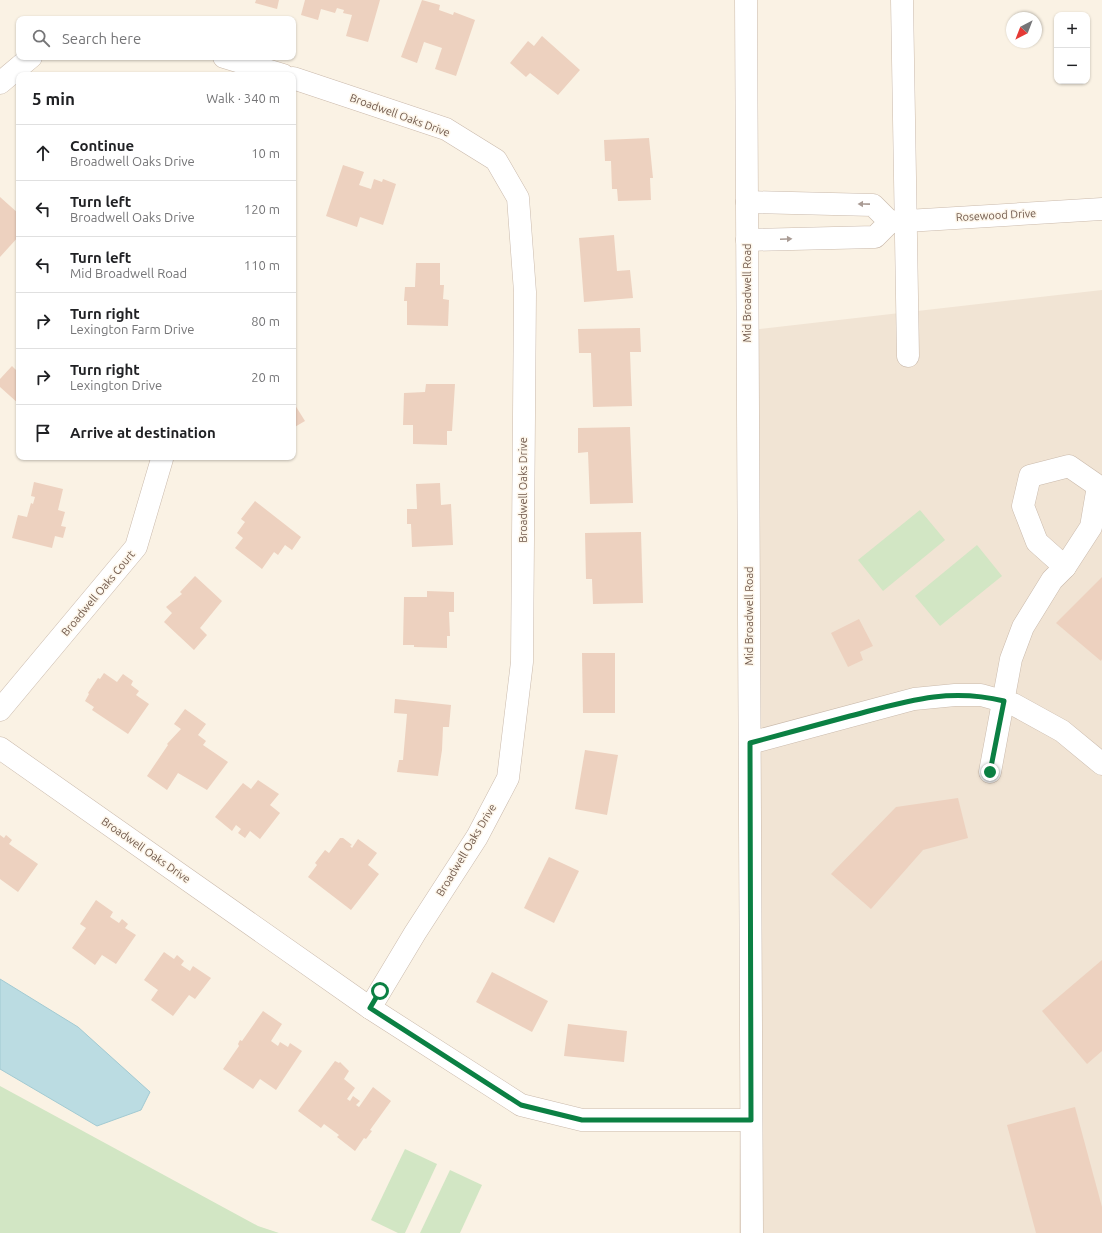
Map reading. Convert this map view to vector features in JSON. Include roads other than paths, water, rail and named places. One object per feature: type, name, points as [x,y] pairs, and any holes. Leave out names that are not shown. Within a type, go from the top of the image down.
[{"type":"street","name":"Mid Broadwell Road","points":[[746,0],[752,1233]]},
{"type":"street","points":[[902,0],[898,221],[908,356]]},
{"type":"street","points":[[0,83],[27,60]]},
{"type":"street","points":[[234,60],[273,72]]},
{"type":"street","name":"Broadwell Oaks Drive","points":[[296,79],[446,129],[496,160],[518,198],[525,292],[522,662],[508,778],[477,837],[415,933],[370,1008]]},
{"type":"street","points":[[747,202],[873,205],[898,221]]},
{"type":"street","name":"Rosewood Drive","points":[[898,221],[1102,209]]},
{"type":"street","points":[[747,240],[875,237],[898,221]]},
{"type":"street","name":"Broadwell Oaks Court","points":[[0,710],[136,547],[162,460]]},
{"type":"street","points":[[990,772],[1012,659],[1023,627],[1052,580],[1065,567]]},
{"type":"street","points":[[750,743],[914,699],[981,695],[1013,704],[1062,731],[1102,764]]},
{"type":"street","name":"Broadwell Oaks Drive","points":[[0,748],[370,1008],[521,1105],[582,1120],[751,1120]]},
{"type":"water","points":[[0,979],[78,1027],[150,1092],[141,1110],[97,1126],[0,1069]]}]
